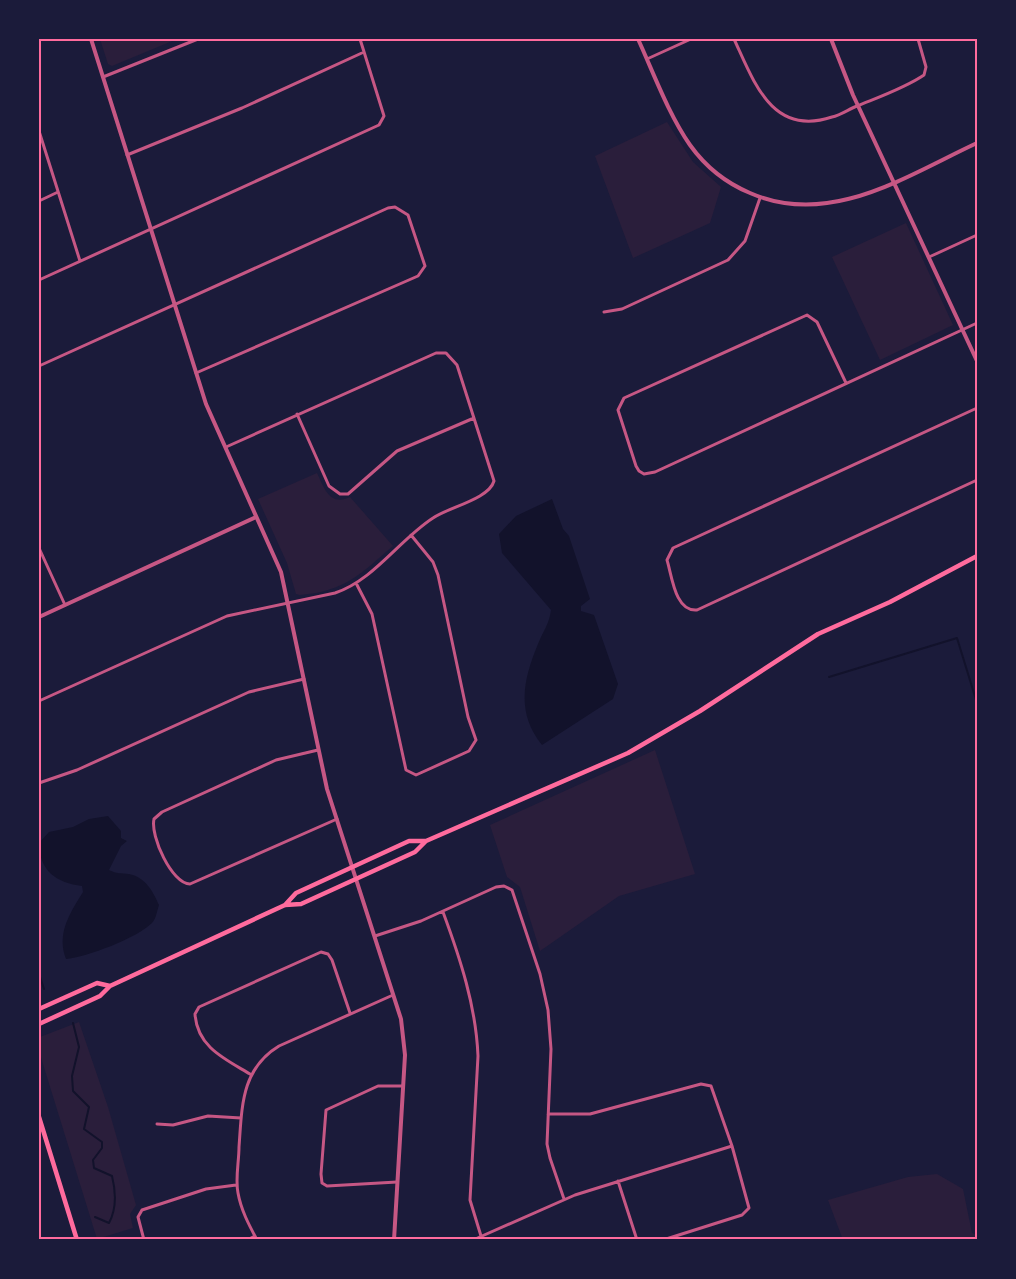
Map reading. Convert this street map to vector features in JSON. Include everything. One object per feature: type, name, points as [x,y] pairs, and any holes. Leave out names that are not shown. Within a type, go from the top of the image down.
[{"type":"main road","points":[[39,1024],[100,996],[110,986],[285,905],[301,904],[358,879],[415,852],[426,841],[628,753],[700,711],[818,634],[890,602],[977,557]]},
{"type":"main road","points":[[285,905],[296,892],[409,841],[426,841]]},
{"type":"main road","points":[[39,1009],[98,983],[110,986]]},
{"type":"main road","points":[[39,1117],[77,1240]]},
{"type":"street","points":[[91,39],[206,404],[281,572],[318,750],[337,819],[354,866],[393,995],[404,1040],[394,1240]]},
{"type":"street","points":[[39,280],[379,126],[384,116],[360,39]]},
{"type":"street","points":[[638,39],[682,133],[698,155],[727,181],[760,198],[794,205],[832,204],[856,198],[977,143]]},
{"type":"street","points":[[647,59],[691,39]]},
{"type":"street","points":[[734,39],[759,92],[781,114],[814,121],[834,117],[924,75],[926,67],[918,39]]},
{"type":"street","points":[[831,39],[977,361]]},
{"type":"street","points":[[103,77],[195,40]]},
{"type":"street","points":[[127,155],[242,108],[364,52]]},
{"type":"street","points":[[39,131],[80,262]]},
{"type":"street","points":[[39,201],[58,192]]},
{"type":"street","points":[[604,312],[622,309],[728,260],[745,241],[760,198]]},
{"type":"street","points":[[39,366],[388,208],[395,207],[408,215],[425,266],[418,276],[196,373]]},
{"type":"street","points":[[929,257],[977,235]]},
{"type":"street","points":[[846,383],[815,318],[807,315],[624,398],[618,410],[636,466],[639,471],[650,474],[977,323]]},
{"type":"street","points":[[39,700],[227,616],[335,593],[356,583],[441,513],[483,495],[491,489],[494,477],[457,365],[446,353],[436,353],[226,447]]},
{"type":"street","points":[[977,408],[673,548],[667,560],[681,603],[690,610],[697,610],[977,480]]},
{"type":"street","points":[[297,414],[329,486],[340,495],[348,494],[397,451],[474,418]]},
{"type":"street","points":[[39,617],[257,517]]},
{"type":"street","points":[[356,583],[372,614],[406,770],[416,775],[469,751],[476,740],[468,717],[438,574],[433,562],[411,536]]},
{"type":"street","points":[[39,548],[65,605]]},
{"type":"street","points":[[39,783],[77,770],[256,689],[304,679]]},
{"type":"street","points":[[318,750],[276,760],[162,812],[154,819],[154,833],[173,875],[180,882],[190,884],[337,819]]},
{"type":"street","points":[[375,936],[442,912],[500,886],[506,886],[514,894],[540,974],[548,1010],[551,1048],[548,1152],[564,1198]]},
{"type":"street","points":[[442,912],[469,991],[477,1033],[478,1056],[470,1200],[481,1236]]},
{"type":"street","points":[[250,1074],[221,1057],[206,1043],[195,1018],[199,1007],[321,952],[328,954],[332,960],[350,1013]]},
{"type":"street","points":[[257,1240],[244,1213],[237,1185],[244,1092],[250,1074],[272,1050],[393,995]]},
{"type":"street","points":[[548,1114],[590,1114],[706,1084],[711,1086],[748,1200],[747,1210],[742,1215],[663,1240]]},
{"type":"street","points":[[398,1182],[327,1186],[322,1183],[321,1174],[326,1110],[378,1086],[403,1086]]},
{"type":"street","points":[[158,1124],[173,1125],[201,1117],[241,1118]]},
{"type":"street","points":[[473,1240],[564,1198],[732,1146]]},
{"type":"street","points":[[618,1181],[637,1240]]},
{"type":"street","points":[[144,1240],[138,1221],[142,1210],[206,1189],[237,1185]]},
{"type":"street","points":[[247,1240],[255,1236]]},
{"type":"shaded area","points":[[100,39],[177,39],[112,66],[108,64]]},
{"type":"shaded area","points":[[667,122],[693,162],[721,187],[710,223],[633,258],[595,156]]},
{"type":"shaded area","points":[[906,223],[953,325],[880,360],[832,257]]},
{"type":"shaded area","points":[[317,473],[333,498],[337,500],[350,497],[393,546],[351,580],[329,590],[300,595],[296,594],[287,563],[258,499]]},
{"type":"shaded area","points":[[552,499],[563,529],[569,536],[590,599],[581,606],[581,611],[594,615],[618,684],[613,699],[542,745],[528,721],[525,696],[529,670],[551,610],[502,553],[499,534],[516,516]]},
{"type":"shaded area","points":[[655,750],[695,874],[619,896],[540,951],[520,887],[507,877],[490,825]]},
{"type":"shaded area","points":[[108,816],[121,831],[121,838],[127,841],[121,846],[109,870],[140,878],[151,890],[159,905],[153,921],[135,935],[86,955],[66,959],[63,950],[64,932],[69,916],[83,892],[82,886],[65,882],[51,874],[42,861],[39,843],[49,832],[73,827],[89,819]]},
{"type":"shaded area","points":[[79,1022],[108,1107],[136,1205],[130,1214],[133,1228],[97,1239],[39,1051],[40,1037]]},
{"type":"shaded area","points":[[937,1174],[963,1189],[972,1233],[977,1235],[977,1240],[843,1240],[828,1200],[908,1177]]},
{"type":"waterway","points":[[829,677],[957,638],[977,703]]},
{"type":"waterway","points":[[39,974],[44,989]]},
{"type":"waterway","points":[[73,1023],[79,1047],[72,1076],[73,1091],[89,1107],[84,1129],[102,1142],[102,1148],[93,1160],[94,1168],[112,1176],[114,1188],[115,1206],[109,1223],[95,1217]]}]
